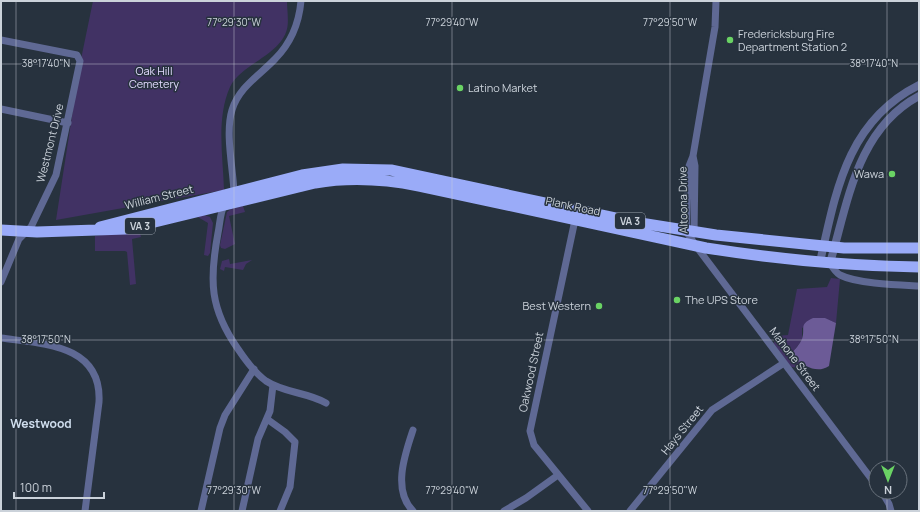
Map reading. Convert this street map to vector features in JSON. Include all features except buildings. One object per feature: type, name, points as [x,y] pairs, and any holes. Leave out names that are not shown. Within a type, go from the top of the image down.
[{"type":"highway","name":"Plank Road","points":[[234,192],[314,173],[363,168],[409,174],[552,204],[690,231],[736,238],[835,247],[919,248]]},
{"type":"highway","name":"Plank Road","points":[[224,205],[315,183],[364,179],[400,182],[696,246],[749,255],[825,262],[919,267]]},
{"type":"highway","name":"William Street","points":[[90,230],[140,215],[234,192]]},
{"type":"highway","points":[[500,204],[518,202],[522,198]]},
{"type":"highway","points":[[536,211],[542,206],[552,204]]},
{"type":"highway","name":"William Street","points":[[1,230],[25,232],[126,229],[224,205]]},
{"type":"street","points":[[301,1],[298,18],[290,40],[275,59],[242,90],[232,110],[230,134],[234,192],[224,205],[216,245],[213,295],[217,313],[224,328],[243,357],[254,369],[273,385],[310,395],[326,403]]},
{"type":"street","name":"Altoona Drive","points":[[696,246],[690,231],[689,166],[714,27],[716,1]]},
{"type":"street","name":"Westmont Drive","points":[[1,40],[77,55],[80,61],[56,175],[31,227],[19,239],[1,282]]},
{"type":"street","points":[[919,85],[898,97],[884,108],[859,141],[842,172],[824,246],[825,262],[834,271],[846,277],[877,283],[919,286]]},
{"type":"street","points":[[825,262],[835,247],[854,180],[866,151],[877,133],[893,114],[919,96]]},
{"type":"street","points":[[1,109],[25,112],[68,123]]},
{"type":"street","name":"Oakwood Street","points":[[575,220],[531,424],[534,445],[588,511]]},
{"type":"street","name":"Mahone Street","points":[[696,246],[868,474]]},
{"type":"street","points":[[1,338],[67,349],[80,357],[94,376],[98,389],[99,402],[85,511]]},
{"type":"street","name":"Hays Street","points":[[630,511],[712,410],[784,363]]},
{"type":"street","points":[[200,511],[220,428],[225,415],[254,369]]},
{"type":"street","points":[[242,511],[258,439],[267,418],[273,385]]},
{"type":"street","points":[[267,418],[286,432],[295,442],[290,487],[280,511]]},
{"type":"street","points":[[413,430],[407,450],[402,486],[406,503],[413,511]]},
{"type":"street","points":[[504,511],[526,498],[558,475]]},
{"type":"street","points":[[887,500],[891,511]]},
{"type":"green space","name":"Oak Hill Cemetery","points":[[93,1],[287,1],[288,26],[283,38],[269,53],[236,79],[230,87],[226,99],[223,112],[221,138],[224,190],[56,220],[80,64]]},
{"type":"green space","points":[[243,206],[245,212],[229,216],[235,244],[225,249],[221,248],[220,245],[227,212],[231,209]]},
{"type":"green space","points":[[204,215],[210,217],[213,223],[210,253],[208,256],[204,255],[208,223],[196,216]]},
{"type":"green space","points":[[139,230],[141,237],[132,239],[136,284],[130,285],[127,252],[95,251],[95,236]]},
{"type":"green space","points":[[229,259],[230,264],[252,260],[246,264],[243,270],[225,267],[224,271],[220,269],[222,261]]},
{"type":"green space","points":[[831,278],[840,279],[836,323],[824,318],[802,328],[802,340],[792,353],[794,359],[809,369],[791,367],[774,344],[775,336],[788,335],[797,289],[827,287]]},
{"type":"shaded area","points":[[813,318],[825,318],[836,323],[829,366],[820,369],[811,368],[802,364],[794,359],[792,353],[802,339],[804,325],[808,320]]},
{"type":"place","name":"Fredericksburg Fire Department Station 2","points":[[730,40]]},
{"type":"place","name":"Latino Market","points":[[460,88]]},
{"type":"place","name":"Wawa","points":[[892,174]]},
{"type":"place","name":"The UPS Store","points":[[677,300]]},
{"type":"place","name":"Best Western","points":[[599,306]]},
{"type":"district","name":"Westwood","points":[[41,424]]}]
